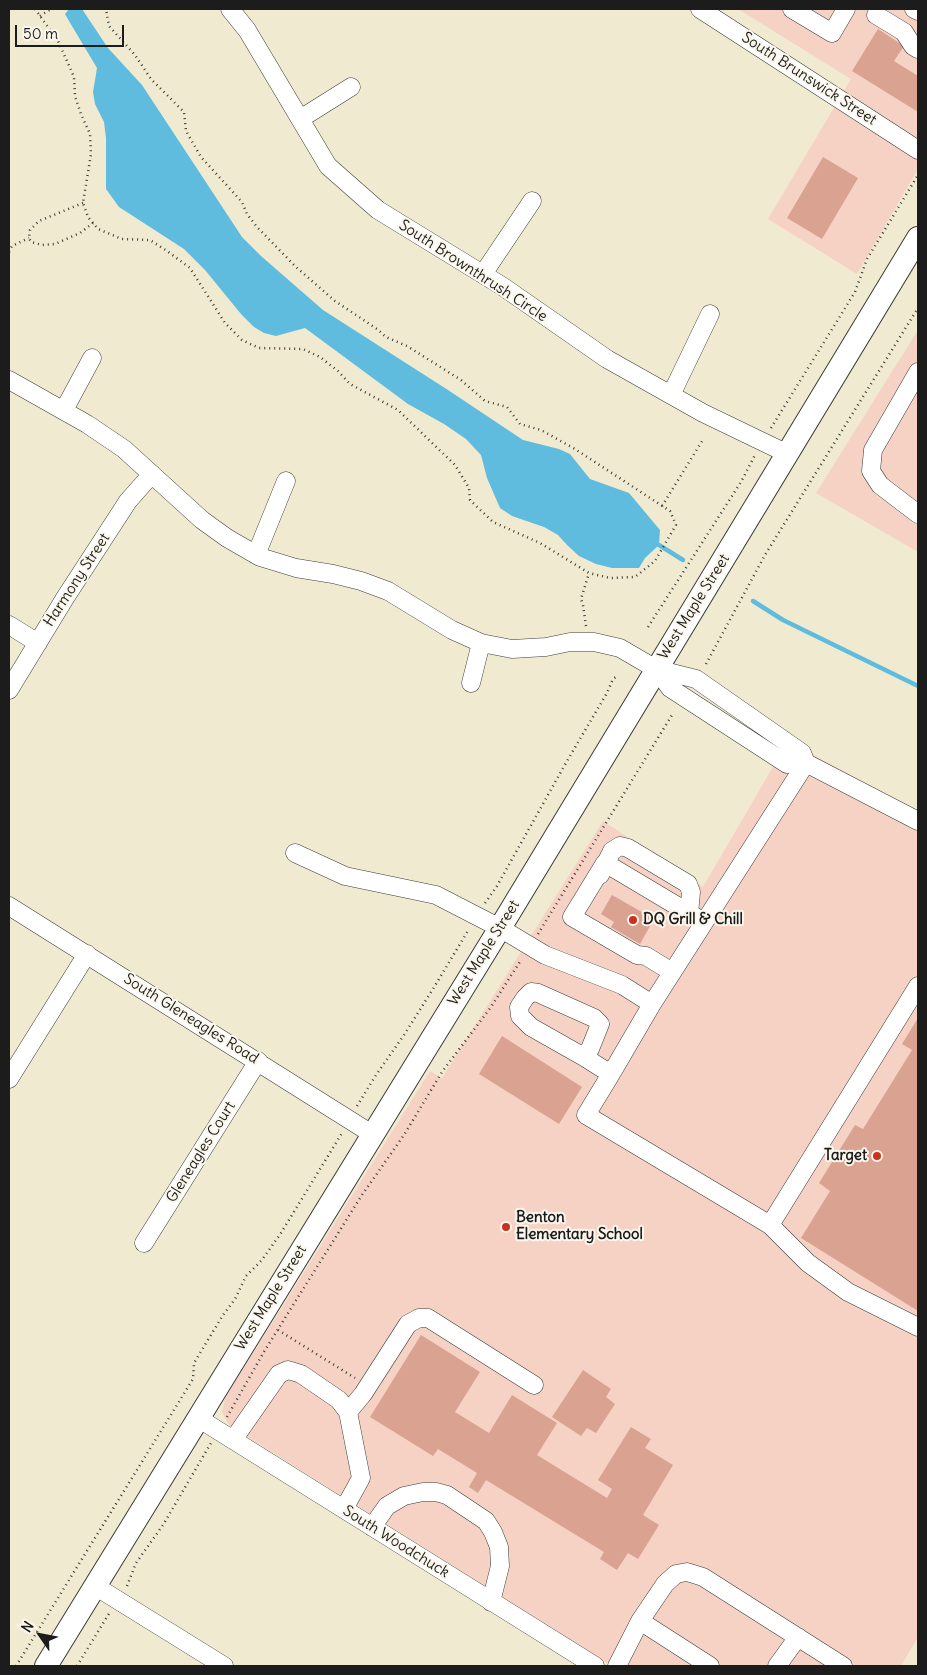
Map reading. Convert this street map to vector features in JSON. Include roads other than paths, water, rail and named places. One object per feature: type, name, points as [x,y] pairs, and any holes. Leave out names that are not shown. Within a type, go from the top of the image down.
[{"type":"main road","name":"West Maple Street","points":[[46,1666],[500,928],[918,238]]},
{"type":"street","name":"South Brownthrush Circle","points":[[230,9],[247,30],[328,166],[378,210],[483,274],[607,359],[703,413],[788,454]]},
{"type":"street","name":"South Brunswick Street","points":[[700,9],[918,150]]},
{"type":"street","points":[[792,9],[832,33],[846,9]]},
{"type":"street","points":[[914,9],[918,11]]},
{"type":"street","points":[[876,15],[904,32],[913,46],[918,49]]},
{"type":"street","points":[[300,118],[351,87]]},
{"type":"street","points":[[483,274],[532,200]]},
{"type":"street","points":[[671,395],[710,314]]},
{"type":"street","points":[[64,410],[92,358]]},
{"type":"street","points":[[918,372],[873,450],[870,471],[880,485],[918,514]]},
{"type":"street","points":[[9,380],[64,410],[124,449],[202,520],[227,538],[256,555],[296,568],[362,581],[388,591],[452,630],[481,643],[512,649],[546,647],[570,642],[594,642],[620,648],[656,669],[696,679],[802,753],[806,763],[918,821]]},
{"type":"street","name":"Harmony Street","points":[[9,690],[65,598],[128,501],[152,474]]},
{"type":"street","points":[[256,555],[286,481]]},
{"type":"street","points":[[9,625],[38,643]]},
{"type":"street","points":[[471,682],[481,643]]},
{"type":"street","points":[[806,763],[697,918],[672,972],[586,1115],[770,1226],[808,1263],[848,1292],[918,1327]]},
{"type":"street","points":[[672,972],[646,956],[637,955],[572,917],[612,852],[620,846],[628,848],[688,884],[697,918]]},
{"type":"street","points":[[295,853],[344,876],[436,895],[500,928],[545,955],[622,984],[652,1004]]},
{"type":"street","points":[[605,864],[697,918]]},
{"type":"street","name":"South Gleneagles Road","points":[[9,906],[372,1134]]},
{"type":"street","points":[[9,1079],[87,954]]},
{"type":"street","points":[[770,1226],[918,986]]},
{"type":"street","points":[[584,1057],[611,1074]]},
{"type":"street","name":"Gleneagles Court","points":[[144,1243],[258,1061]]},
{"type":"street","points":[[348,1412],[363,1394],[408,1324],[419,1318],[428,1318],[534,1385]]},
{"type":"street","points":[[225,1435],[279,1374],[288,1370],[301,1374],[339,1400],[348,1412],[362,1478],[344,1509]]},
{"type":"street","name":"South Woodchuck","points":[[198,1418],[595,1666]]},
{"type":"street","points":[[372,1527],[387,1506],[404,1496],[423,1492],[436,1492],[447,1495],[486,1521],[493,1532],[498,1547],[500,1566],[491,1602]]},
{"type":"street","points":[[616,1666],[640,1621],[665,1584],[676,1574],[687,1572],[703,1577],[843,1666]]},
{"type":"street","points":[[95,1586],[224,1666]]},
{"type":"street","points":[[640,1621],[710,1666]]},
{"type":"street","points":[[777,1666],[798,1637]]},
{"type":"water","points":[[69,9],[82,9],[108,48],[142,85],[242,237],[323,310],[523,440],[559,449],[570,454],[590,479],[629,493],[660,530],[659,545],[645,558],[639,568],[612,568],[596,564],[579,556],[558,535],[544,527],[512,516],[500,508],[487,478],[481,455],[466,439],[408,404],[305,328],[276,336],[264,333],[254,327],[205,270],[184,249],[119,207],[106,189],[106,138],[104,122],[95,104],[93,92],[97,68],[65,14]]},
{"type":"waterway","points":[[659,545],[683,560]]},
{"type":"waterway","points":[[753,601],[783,620],[918,686]]},
{"type":"place","name":"DQ Grill & Chill","points":[[633,920]]},
{"type":"place","name":"Target","points":[[877,1156]]},
{"type":"place","name":"Benton Elementary School","points":[[506,1227]]}]
